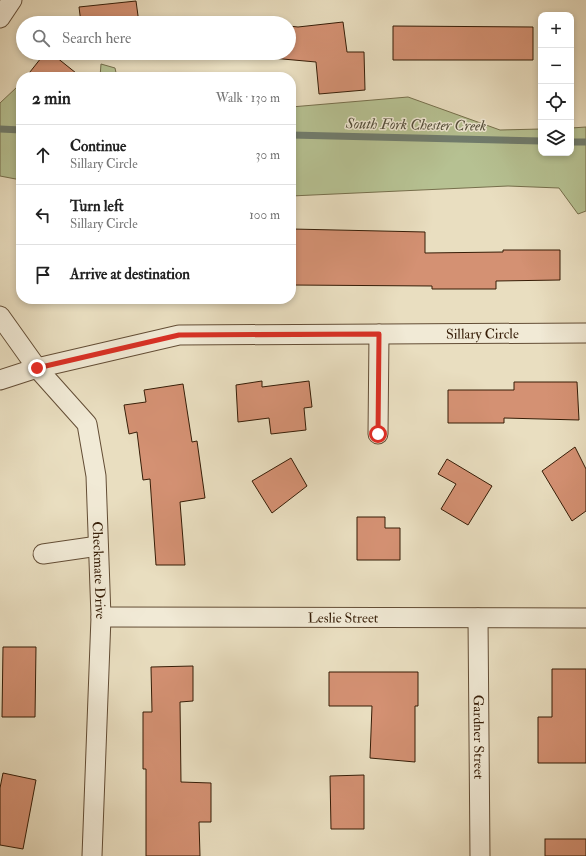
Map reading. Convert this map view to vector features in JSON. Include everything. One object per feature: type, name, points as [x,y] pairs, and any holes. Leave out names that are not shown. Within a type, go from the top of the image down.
[{"type":"street","points":[[0,18],[12,0]]},
{"type":"street","name":"Checkmate Drive","points":[[0,316],[37,368],[87,424],[96,476],[101,616],[92,856]]},
{"type":"street","name":"Sillary Circle","points":[[0,380],[37,368],[179,335],[586,333]]},
{"type":"street","points":[[378,434],[379,334]]},
{"type":"street","points":[[43,554],[98,546]]},
{"type":"street","name":"Leslie Street","points":[[101,616],[586,618]]},
{"type":"street","name":"Gardner Street","points":[[478,618],[480,856]]},
{"type":"green space","points":[[101,64],[115,68],[116,72],[100,72]]},
{"type":"green space","points":[[16,88],[16,179],[0,176],[0,103]]},
{"type":"green space","points":[[408,97],[500,130],[538,129],[538,156],[574,156],[574,128],[586,127],[586,211],[578,214],[559,188],[508,186],[296,196],[296,107]]},
{"type":"building","points":[[136,1],[138,16],[80,16],[79,7]]},
{"type":"building","points":[[343,22],[347,52],[364,52],[365,90],[319,94],[316,62],[294,60],[296,60],[296,27]]},
{"type":"building","points":[[393,26],[533,27],[533,60],[393,60]]},
{"type":"building","points":[[39,60],[60,60],[75,72],[30,72]]},
{"type":"building","points":[[296,229],[425,232],[425,253],[503,252],[503,250],[560,250],[560,280],[496,281],[496,289],[432,289],[432,286],[296,285]]},
{"type":"building","points":[[262,381],[262,387],[309,381],[312,407],[304,408],[306,430],[271,434],[269,418],[238,422],[236,385]]},
{"type":"building","points":[[514,382],[577,382],[579,420],[504,418],[504,423],[448,423],[448,390],[514,390]]},
{"type":"building","points":[[183,384],[192,442],[197,441],[205,498],[180,502],[185,565],[156,565],[150,479],[143,480],[137,432],[129,434],[124,405],[146,402],[144,390]]},
{"type":"building","points":[[575,447],[586,469],[586,511],[572,521],[542,471]]},
{"type":"building","points":[[291,458],[307,486],[272,513],[252,481]]},
{"type":"building","points":[[447,459],[492,486],[468,525],[441,509],[456,484],[438,474]]},
{"type":"building","points":[[357,517],[385,517],[385,528],[400,528],[400,560],[357,560]]},
{"type":"building","points":[[3,647],[36,647],[35,717],[2,717]]},
{"type":"building","points":[[193,666],[193,701],[180,702],[181,782],[211,783],[211,822],[199,822],[200,856],[146,856],[146,769],[143,769],[143,712],[152,712],[151,667]]},
{"type":"building","points":[[552,669],[586,669],[586,763],[538,763],[538,717],[552,717]]},
{"type":"building","points":[[329,672],[418,672],[418,706],[415,706],[415,762],[370,758],[372,706],[329,706]]},
{"type":"building","points":[[3,773],[36,780],[23,849],[0,845],[0,788]]},
{"type":"building","points":[[364,775],[364,829],[331,829],[330,776]]},
{"type":"building","points":[[545,839],[586,839],[586,856],[545,856]]},
{"type":"waterway","name":"South Fork Chester Creek","points":[[0,129],[16,130]]},
{"type":"waterway","name":"South Fork Chester Creek","points":[[296,135],[538,141]]},
{"type":"waterway","name":"South Fork Chester Creek","points":[[574,142],[586,142]]},
{"type":"route","points":[[37,368],[179,335],[379,334],[378,434]]}]
